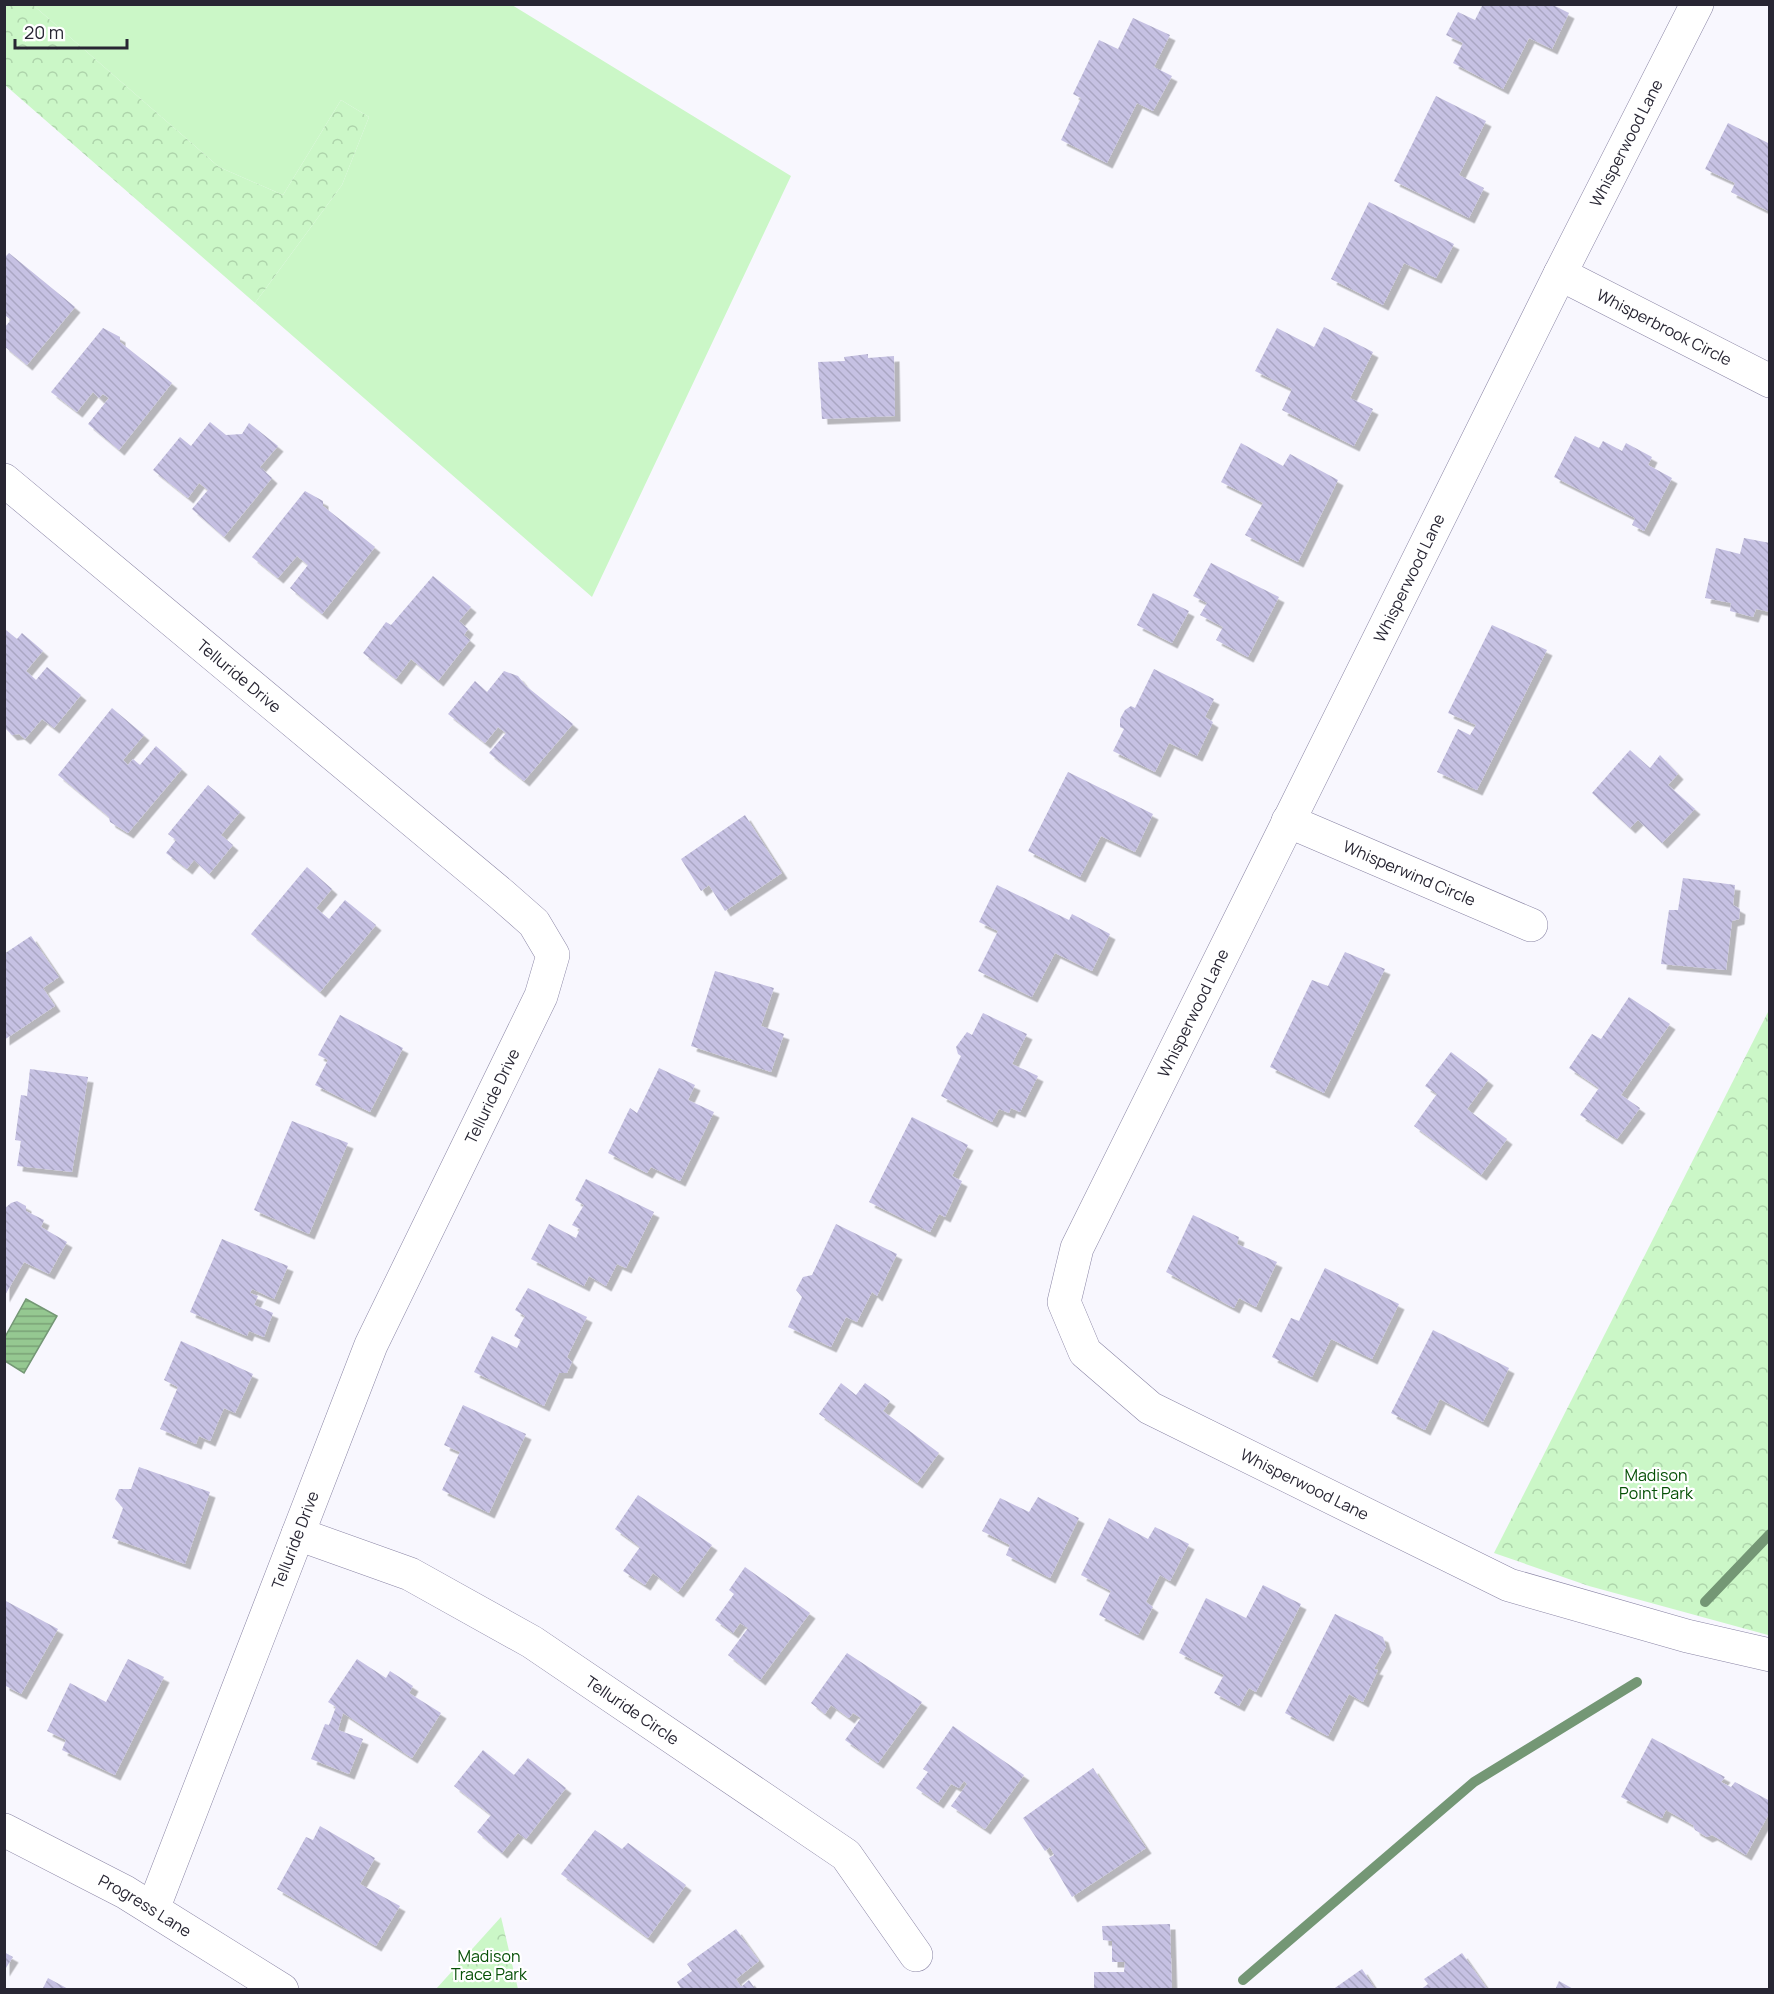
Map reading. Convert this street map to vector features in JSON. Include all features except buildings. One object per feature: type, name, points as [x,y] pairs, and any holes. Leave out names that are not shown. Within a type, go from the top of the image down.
[{"type":"street","name":"Whisperwood Lane","points":[[1697,4],[1560,273],[1077,1248],[1064,1302],[1085,1352],[1150,1408],[1509,1585],[1687,1636],[1770,1655]]},
{"type":"street","name":"Whisperbrook Circle","points":[[1560,273],[1770,381]]},
{"type":"street","name":"Telluride Drive","points":[[4,480],[501,894],[534,923],[552,955],[541,996],[371,1345],[153,1909]]},
{"type":"street","name":"Whisperwind Circle","points":[[1288,821],[1531,925]]},
{"type":"street","name":"Telluride Circle","points":[[298,1534],[410,1574],[532,1642],[846,1855],[916,1955]]},
{"type":"street","name":"Progress Lane","points":[[4,1830],[153,1909],[282,1989]]},
{"type":"green space","points":[[5,4],[33,5],[219,167],[283,195],[341,100],[369,117],[342,185],[255,303],[5,85]]},
{"type":"green space","points":[[33,5],[512,5],[791,176],[592,597],[255,303],[342,185],[369,117],[341,100],[283,195],[219,167]]},
{"type":"green space","name":"Madison Point Park","points":[[1769,1010],[1770,1632],[1768,1635],[1589,1586],[1494,1553]]},
{"type":"green space","name":"Madison Trace Park","points":[[501,1917],[518,1989],[436,1989]]},
{"type":"shaded area","points":[[26,1299],[57,1316],[24,1373],[5,1361],[5,1337]]},
{"type":"waterway","points":[[1705,1602],[1770,1534]]},
{"type":"waterway","points":[[1243,1980],[1474,1782],[1637,1682]]}]
